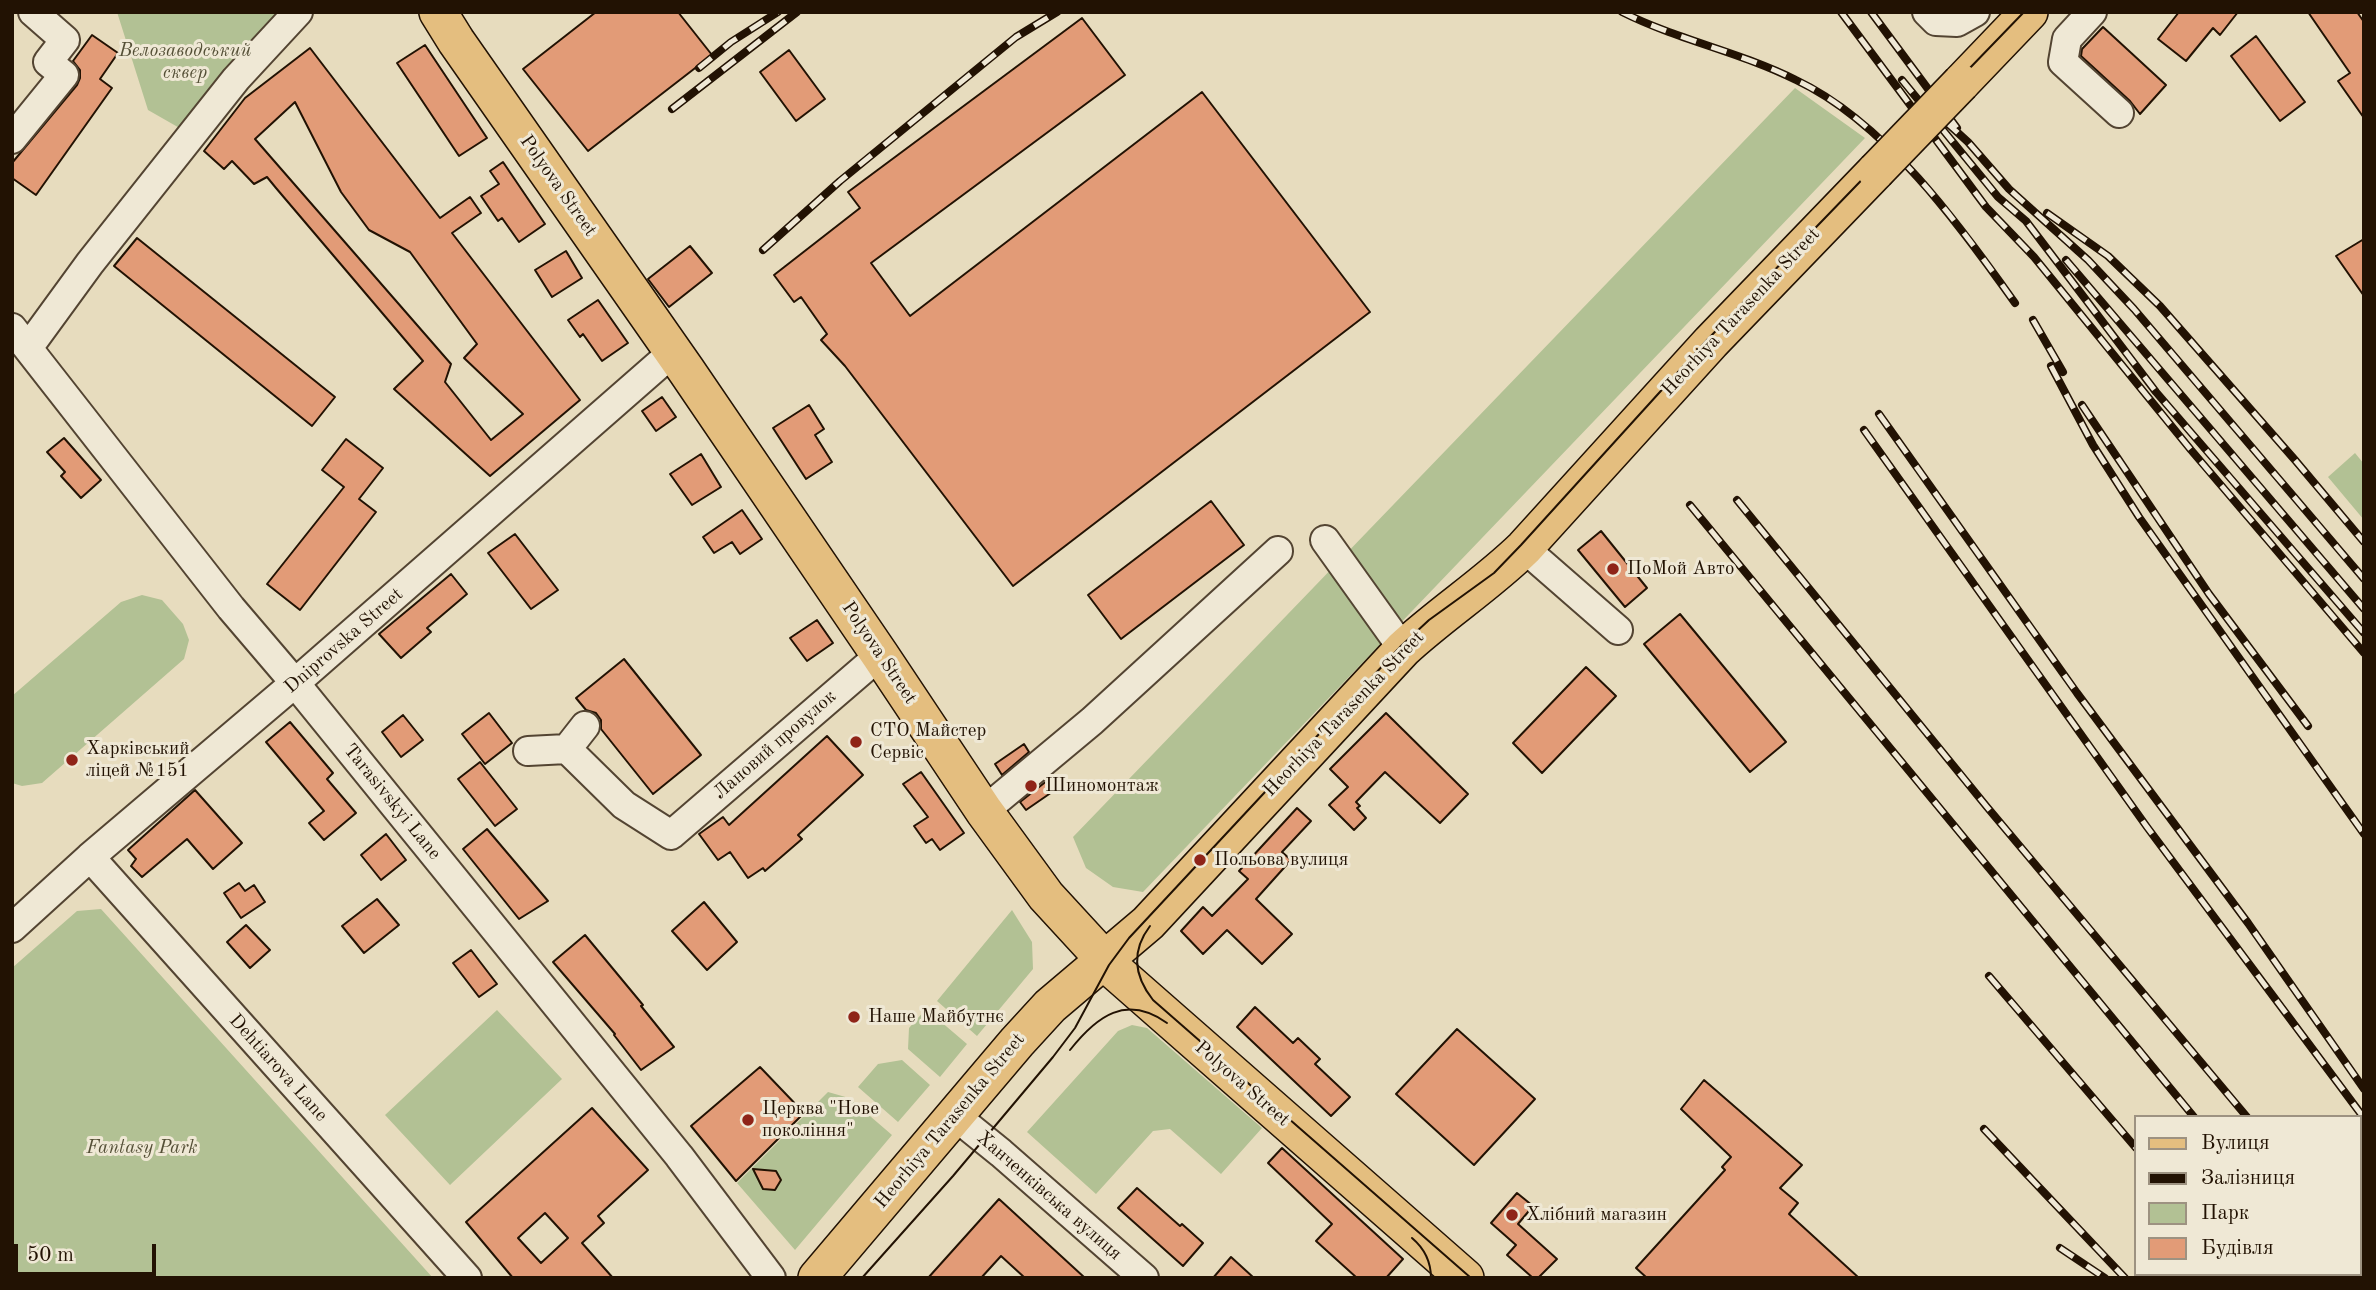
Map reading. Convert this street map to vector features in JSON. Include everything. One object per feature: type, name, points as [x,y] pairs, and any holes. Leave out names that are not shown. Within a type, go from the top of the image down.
[{"type":"main road","name":"Polyova Street","points":[[438,12],[673,352],[984,811],[1046,896],[1105,962],[1453,1274]]},
{"type":"main road","name":"Heorhiya Tarasenka Street","points":[[817,1278],[1050,1006],[1105,962],[1158,912],[1403,649],[1432,622],[1496,576],[1524,548],[1711,342],[2029,12]]},
{"type":"street","points":[[12,139],[64,75],[48,62],[65,40],[33,12]]},
{"type":"street","points":[[20,338],[90,263],[236,79],[298,12]]},
{"type":"street","points":[[1927,12],[1936,21],[1957,22],[1975,12]]},
{"type":"street","points":[[2092,12],[2067,39],[2063,62],[2119,113]]},
{"type":"street","name":"Tarasivskyi Lane","points":[[20,338],[231,608],[679,1156],[771,1278]]},
{"type":"street","name":"Dniprovska Street","points":[[12,928],[90,857],[295,683],[673,352]]},
{"type":"street","points":[[1325,540],[1403,649]]},
{"type":"street","points":[[1524,548],[1618,631]]},
{"type":"street","points":[[984,811],[1092,721],[1278,551]]},
{"type":"street","name":"Лановий провулок","points":[[567,749],[624,805],[671,835],[880,655]]},
{"type":"street","points":[[528,751],[567,749],[586,726]]},
{"type":"street","name":"Dehtiarova Lane","points":[[90,857],[467,1278]]},
{"type":"street","name":"Ханченківська вулиця","points":[[954,1115],[1002,1153],[1144,1278]]},
{"type":"green space","name":"Велозаводський сквер","points":[[117,12],[292,12],[190,134],[148,110]]},
{"type":"green space","points":[[1795,88],[1865,138],[1143,892],[1113,887],[1086,868],[1073,837]]},
{"type":"green space","points":[[2355,453],[2364,464],[2364,520],[2328,477]]},
{"type":"green space","points":[[142,595],[162,600],[183,624],[189,640],[184,659],[42,783],[22,786],[12,783],[12,696],[121,602]]},
{"type":"green space","name":"Fantasy Park","points":[[101,909],[433,1278],[12,1278],[12,968],[77,911]]},
{"type":"green space","points":[[1012,910],[1032,942],[1033,969],[977,1036],[937,1001]]},
{"type":"green space","points":[[926,1009],[967,1044],[940,1077],[908,1049],[909,1028]]},
{"type":"green space","points":[[497,1010],[562,1079],[450,1185],[385,1115]]},
{"type":"green space","points":[[1132,1025],[1147,1028],[1262,1128],[1221,1174],[1170,1129],[1153,1131],[1096,1194],[1027,1132],[1118,1031]]},
{"type":"green space","points":[[902,1060],[930,1085],[898,1122],[858,1087],[878,1064]]},
{"type":"green space","points":[[828,1092],[849,1098],[892,1135],[795,1250],[737,1183]]},
{"type":"building","points":[[596,12],[678,12],[712,55],[588,151],[523,69]]},
{"type":"building","points":[[2179,12],[2238,12],[2220,35],[2213,28],[2186,61],[2158,39]]},
{"type":"building","points":[[2308,12],[2357,12],[2364,22],[2364,118],[2338,81],[2350,73]]},
{"type":"building","points":[[1082,18],[1125,75],[871,263],[910,316],[1202,92],[1370,312],[1013,586],[845,366],[821,340],[827,334],[801,297],[794,302],[774,275],[860,208],[848,192]]},
{"type":"building","points":[[2103,27],[2166,85],[2140,114],[2130,101],[2081,56],[2082,49]]},
{"type":"building","points":[[92,35],[118,53],[100,79],[112,88],[36,195],[12,178],[12,163],[77,85],[80,70],[73,61]]},
{"type":"building","points":[[2256,36],[2305,102],[2280,121],[2231,56]]},
{"type":"building","points":[[425,45],[487,138],[459,156],[397,63]]},
{"type":"building","points":[[310,48],[440,218],[470,197],[481,213],[452,233],[580,400],[490,476],[394,389],[423,361],[267,177],[254,184],[232,161],[224,169],[204,151],[245,98]],"holes":[[[295,102],[341,192],[369,230],[410,252],[477,344],[464,358],[523,414],[491,440],[445,382],[451,364],[255,139]]]},
{"type":"building","points":[[789,50],[825,99],[796,121],[760,72]]},
{"type":"building","points":[[503,162],[545,224],[519,242],[502,218],[498,221],[481,196],[499,184],[490,171]]},
{"type":"building","points":[[137,238],[335,397],[312,426],[114,266]]},
{"type":"building","points":[[2364,239],[2364,296],[2336,256]]},
{"type":"building","points":[[690,246],[712,273],[669,307],[648,279]]},
{"type":"building","points":[[566,251],[582,278],[552,297],[535,270]]},
{"type":"building","points":[[598,300],[628,343],[602,361],[583,334],[580,337],[568,320]]},
{"type":"building","points":[[662,397],[676,417],[656,431],[642,411]]},
{"type":"building","points":[[809,405],[824,429],[815,435],[832,462],[806,479],[773,428]]},
{"type":"building","points":[[64,438],[101,480],[81,498],[61,476],[65,472],[47,452]]},
{"type":"building","points":[[346,439],[383,468],[359,499],[376,512],[300,610],[267,584],[344,487],[322,470]]},
{"type":"building","points":[[701,454],[721,487],[692,505],[670,474]]},
{"type":"building","points":[[1211,501],[1244,545],[1121,639],[1088,595]]},
{"type":"building","points":[[742,510],[762,539],[740,554],[732,542],[714,553],[703,537]]},
{"type":"building","name":"ПоМой Авто","points":[[1601,531],[1647,588],[1625,607],[1578,550]]},
{"type":"building","points":[[515,534],[558,590],[531,609],[488,553]]},
{"type":"building","points":[[451,574],[467,594],[427,628],[431,632],[401,658],[379,634]]},
{"type":"building","points":[[1680,614],[1786,742],[1750,772],[1644,644]]},
{"type":"building","points":[[817,620],[833,643],[807,661],[790,638]]},
{"type":"building","points":[[624,659],[701,755],[653,794],[601,729],[601,720],[596,713],[586,710],[576,698]]},
{"type":"building","points":[[1586,667],[1616,696],[1542,773],[1513,743]]},
{"type":"building","points":[[489,713],[512,743],[485,764],[462,734]]},
{"type":"building","points":[[1386,713],[1468,794],[1440,823],[1385,772],[1356,802],[1360,806],[1357,808],[1366,818],[1354,830],[1329,805],[1348,787],[1330,769]]},
{"type":"building","points":[[403,715],[423,740],[401,757],[382,732]]},
{"type":"building","points":[[290,722],[333,773],[327,779],[356,813],[324,840],[309,823],[324,811],[266,742]]},
{"type":"building","points":[[827,736],[863,775],[798,835],[802,839],[765,871],[763,868],[748,878],[730,852],[718,860],[699,834],[723,817],[729,825]]},
{"type":"building","points":[[1024,744],[1029,752],[1002,775],[995,764]]},
{"type":"building","points":[[480,762],[517,809],[495,826],[458,779]]},
{"type":"building","points":[[921,772],[964,833],[940,850],[932,839],[926,843],[914,826],[928,817],[903,784]]},
{"type":"building","points":[[1048,780],[1055,790],[1026,810],[1020,802]]},
{"type":"building","points":[[195,790],[242,843],[213,869],[187,839],[142,877],[131,866],[136,859],[128,850]]},
{"type":"building","points":[[1297,808],[1311,821],[1282,852],[1291,860],[1256,899],[1292,934],[1262,964],[1227,930],[1203,954],[1181,931],[1203,907],[1212,916],[1248,879],[1239,871]]},
{"type":"building","points":[[487,829],[548,901],[519,919],[463,849]]},
{"type":"building","points":[[386,834],[406,860],[381,880],[361,855]]},
{"type":"building","points":[[239,883],[245,891],[254,885],[265,902],[241,918],[224,893]]},
{"type":"building","points":[[377,899],[399,925],[364,953],[342,926]]},
{"type":"building","points":[[704,902],[737,942],[707,970],[672,931]]},
{"type":"building","points":[[246,925],[270,950],[250,968],[227,942]]},
{"type":"building","points":[[585,935],[674,1047],[641,1070],[615,1034],[553,962]]},
{"type":"building","points":[[471,950],[497,984],[479,997],[453,963]]},
{"type":"building","points":[[1255,1007],[1293,1043],[1298,1038],[1320,1059],[1315,1064],[1350,1097],[1331,1116],[1237,1027]]},
{"type":"building","points":[[1457,1029],[1535,1099],[1474,1165],[1396,1094]]},
{"type":"building","name":"Церква \"Нове покоління\"","points":[[760,1067],[804,1113],[736,1181],[691,1126]]},
{"type":"building","points":[[1704,1080],[1802,1165],[1780,1188],[1798,1203],[1789,1214],[1859,1278],[1647,1278],[1636,1268],[1725,1170],[1722,1167],[1731,1157],[1681,1109]]},
{"type":"building","points":[[592,1108],[648,1170],[598,1216],[604,1223],[582,1243],[613,1278],[513,1278],[466,1222]],"holes":[[[545,1213],[568,1238],[541,1263],[518,1238]]]},
{"type":"building","points":[[1282,1148],[1403,1259],[1386,1278],[1357,1278],[1316,1241],[1332,1224],[1268,1163]]},
{"type":"building","points":[[753,1169],[776,1171],[781,1180],[775,1190],[763,1189]]},
{"type":"building","points":[[1137,1188],[1203,1243],[1183,1266],[1118,1208]]},
{"type":"building","points":[[1517,1193],[1533,1206],[1518,1224],[1557,1259],[1538,1278],[1533,1278],[1507,1255],[1516,1245],[1491,1223]]},
{"type":"building","points":[[999,1199],[1085,1278],[1025,1278],[1001,1256],[981,1278],[928,1278]]},
{"type":"building","points":[[1231,1257],[1254,1278],[1213,1278]]},
{"type":"tram line","points":[[862,1278],[953,1176],[1053,1057],[1075,1028],[1109,965],[1129,938],[1401,646],[1429,620],[1494,573],[1708,339],[2024,12]]},
{"type":"tram line","points":[[1150,926],[1140,945],[1137,963],[1142,982],[1153,1000],[1471,1278]]},
{"type":"tram line","points":[[1070,1050],[1091,1027],[1113,1013],[1138,1010],[1167,1023]]},
{"type":"tram line","points":[[1412,1238],[1426,1256],[1431,1278]]},
{"type":"railway","points":[[699,68],[731,42],[778,12]]},
{"type":"railway","points":[[672,109],[797,12]]},
{"type":"railway","points":[[763,250],[840,181],[1016,37],[1057,12]]},
{"type":"railway","points":[[1622,12],[1665,31],[1775,70],[1829,98],[1860,121],[1918,178],[1970,241],[2015,303]]},
{"type":"railway","points":[[1841,12],[1986,207],[2034,257],[2191,450],[2364,653]]},
{"type":"railway","points":[[1871,12],[1957,128]]},
{"type":"railway","points":[[1902,80],[1998,197],[2026,221],[2156,392],[2364,633]]},
{"type":"railway","points":[[1946,122],[1968,142],[2009,189],[2088,260],[2134,309],[2364,579]]},
{"type":"railway","points":[[2047,213],[2108,256],[2160,306],[2364,542]]},
{"type":"railway","points":[[2066,260],[2364,609]]},
{"type":"railway","points":[[2033,320],[2063,372]]},
{"type":"railway","points":[[2051,366],[2093,445],[2139,517],[2364,834]]},
{"type":"railway","points":[[2082,405],[2209,594],[2308,726]]},
{"type":"railway","points":[[1879,414],[2077,693],[2248,923],[2364,1089]]},
{"type":"railway","points":[[1864,430],[2147,827],[2362,1115]]},
{"type":"railway","points":[[1737,500],[1987,807],[2245,1115]]},
{"type":"railway","points":[[1690,505],[2192,1115]]},
{"type":"railway","points":[[1989,976],[2134,1146]]},
{"type":"railway","points":[[1984,1129],[2125,1278]]},
{"type":"railway","points":[[2060,1248],[2105,1278]]},
{"type":"place","name":"ПоМой Авто","points":[[1613,569]]},
{"type":"place","name":"СТО Майстер Сервіс","points":[[856,742]]},
{"type":"place","name":"Харківський ліцей №151","points":[[72,760]]},
{"type":"place","name":"Шиномонтаж","points":[[1031,786]]},
{"type":"place","name":"Польова вулиця","points":[[1200,860]]},
{"type":"place","name":"Наше Майбутнє","points":[[854,1017]]},
{"type":"place","name":"Церква \"Нове покоління\"","points":[[748,1120]]},
{"type":"place","name":"Хлібний магазин","points":[[1512,1215]]}]
